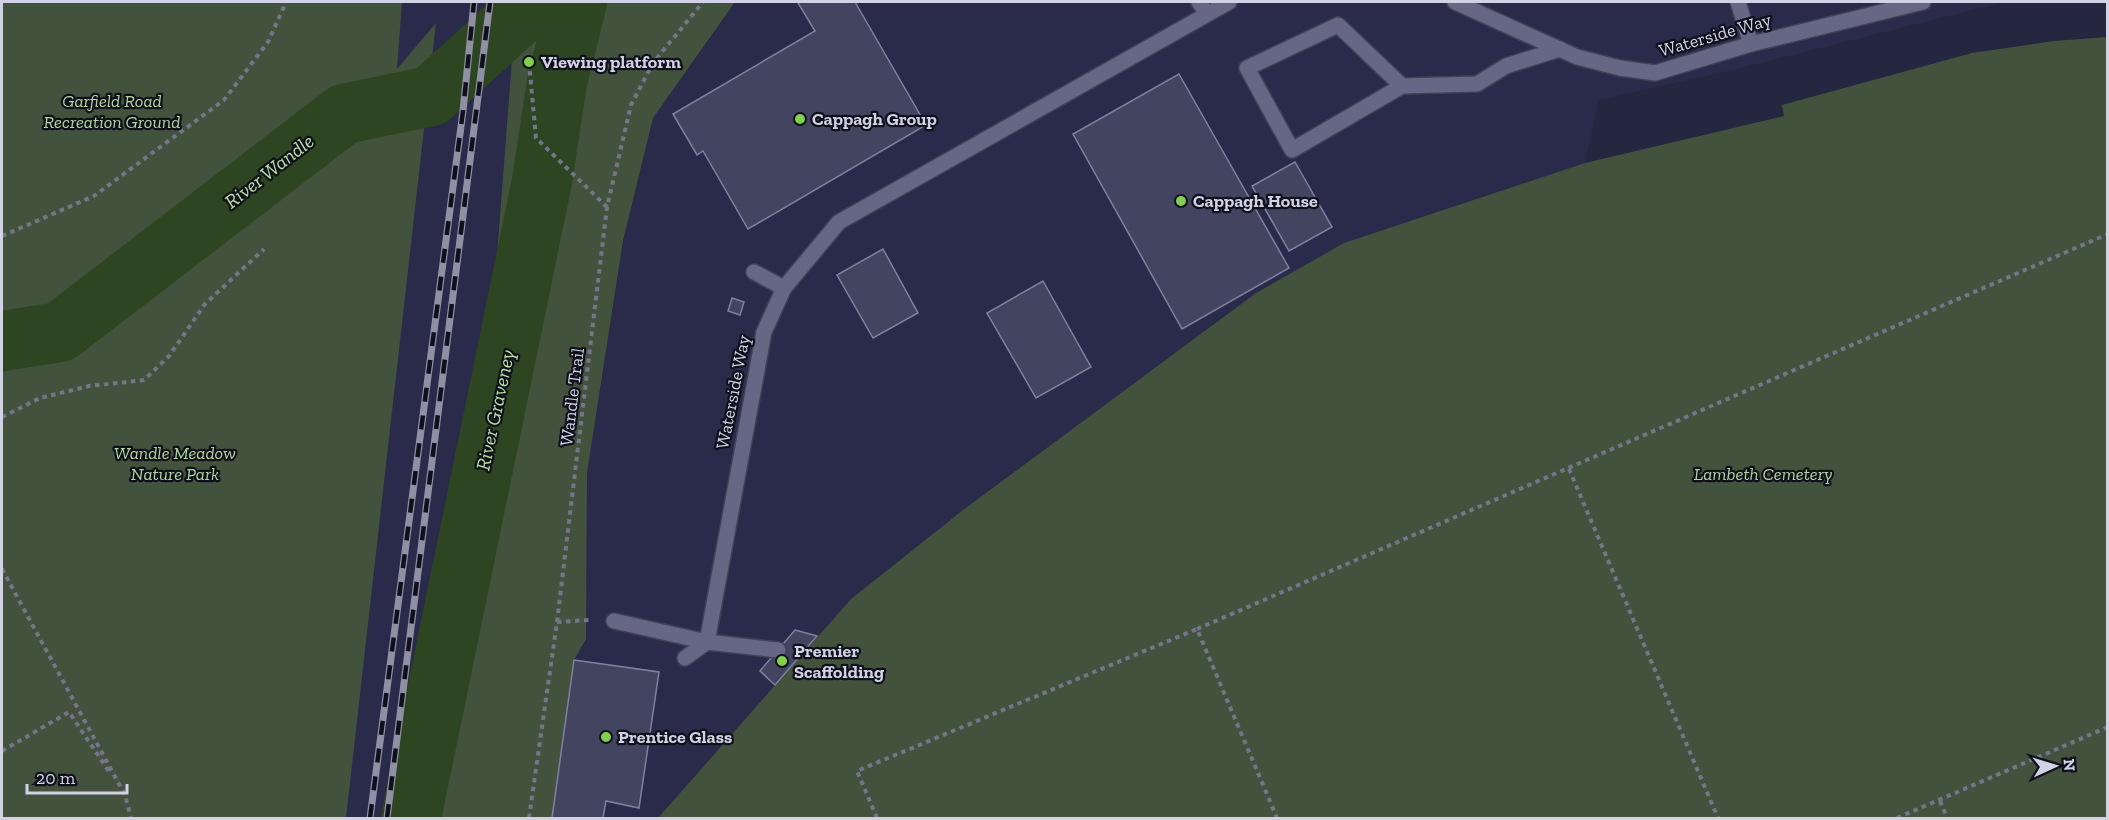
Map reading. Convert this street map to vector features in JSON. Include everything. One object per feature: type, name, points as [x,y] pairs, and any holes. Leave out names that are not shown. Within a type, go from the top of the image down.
[{"type":"street","name":"Waterside Way","points":[[707,642],[764,332],[784,288],[839,222],[1203,7],[1229,2]]},
{"type":"street","name":"Waterside Way","points":[[1455,2],[1577,57],[1620,68],[1655,73],[1751,44],[1923,2]]},
{"type":"street","points":[[1738,2],[1751,44]]},
{"type":"street","points":[[1402,86],[1338,25],[1247,68],[1292,150],[1402,86],[1477,84],[1506,66],[1560,49]]},
{"type":"street","points":[[754,272],[784,288]]},
{"type":"street","points":[[614,621],[707,642],[778,650]]},
{"type":"street","points":[[685,658],[707,642]]},
{"type":"path","points":[[2,236],[94,196],[224,100],[268,42],[286,2]]},
{"type":"path","name":"Wandle Trail","points":[[529,819],[557,622],[607,207],[631,105],[653,63],[703,2]]},
{"type":"path","points":[[529,62],[536,138],[607,207]]},
{"type":"path","points":[[877,819],[857,771],[1569,470],[2108,234]]},
{"type":"path","points":[[2,417],[40,398],[89,386],[144,380],[169,356],[205,304],[264,249]]},
{"type":"path","points":[[1569,470],[1718,819]]},
{"type":"path","points":[[2,569],[125,795],[131,819]]},
{"type":"path","points":[[557,622],[614,621]]},
{"type":"path","points":[[1197,629],[1277,819]]},
{"type":"path","points":[[2,751],[69,712],[125,795]]},
{"type":"path","points":[[1898,819],[2108,727]]},
{"type":"path","points":[[1940,801],[1947,819]]},
{"type":"shaded area","points":[[402,2],[535,2],[513,46],[491,333],[423,818],[307,818],[396,70]]},
{"type":"shaded area","points":[[735,2],[2005,2],[1737,69],[1599,100],[1585,163],[1344,243],[1256,293],[963,510],[851,599],[658,818],[552,818],[574,660],[586,639],[587,473],[623,241],[653,118]]},
{"type":"green space","name":"Wandle Meadow Nature Park","points":[[2,2],[402,2],[397,69],[436,23],[346,818],[2,818]]},
{"type":"green space","points":[[535,2],[735,2],[653,118],[623,241],[587,473],[586,639],[574,660],[552,818],[423,818],[491,333],[513,46]]},
{"type":"green space","name":"Lambeth Cemetery","points":[[2107,37],[2107,818],[658,818],[851,599],[963,510],[1256,293],[1344,243],[1585,163],[1784,116],[1782,105],[1972,53],[2054,41]]},
{"type":"building","name":"Cappagh Group","points":[[855,2],[926,125],[748,229],[703,151],[697,155],[673,114],[815,31],[798,3]]},
{"type":"building","name":"Cappagh House","points":[[1179,74],[1289,268],[1182,329],[1073,134]]},
{"type":"building","points":[[1295,162],[1332,227],[1289,251],[1252,186]]},
{"type":"building","points":[[883,249],[918,313],[873,338],[837,275]]},
{"type":"building","points":[[1043,281],[1091,367],[1036,398],[987,313]]},
{"type":"building","points":[[732,298],[744,302],[740,315],[728,311]]},
{"type":"building","name":"Premier Scaffolding","points":[[795,630],[817,636],[775,685],[760,671]]},
{"type":"building","name":"Prentice Glass","points":[[574,660],[659,672],[639,808],[606,801],[603,818],[552,818]]},
{"type":"waterway","name":"River Wandle","points":[[2,341],[60,332],[344,114],[431,96],[534,2]]},
{"type":"waterway","name":"River Graveney","points":[[411,818],[542,181],[557,82],[577,2]]},
{"type":"railway","points":[[370,818],[463,111],[474,2]]},
{"type":"railway","points":[[387,818],[490,2]]},
{"type":"place","name":"Viewing platform","points":[[529,62]]},
{"type":"place","name":"Cappagh Group","points":[[800,119]]},
{"type":"place","name":"Cappagh House","points":[[1181,201]]},
{"type":"place","name":"Premier Scaffolding","points":[[782,661]]},
{"type":"place","name":"Prentice Glass","points":[[606,737]]},
{"type":"park label","name":"Garfield Road Recreation Ground","points":[[112,111]]}]
